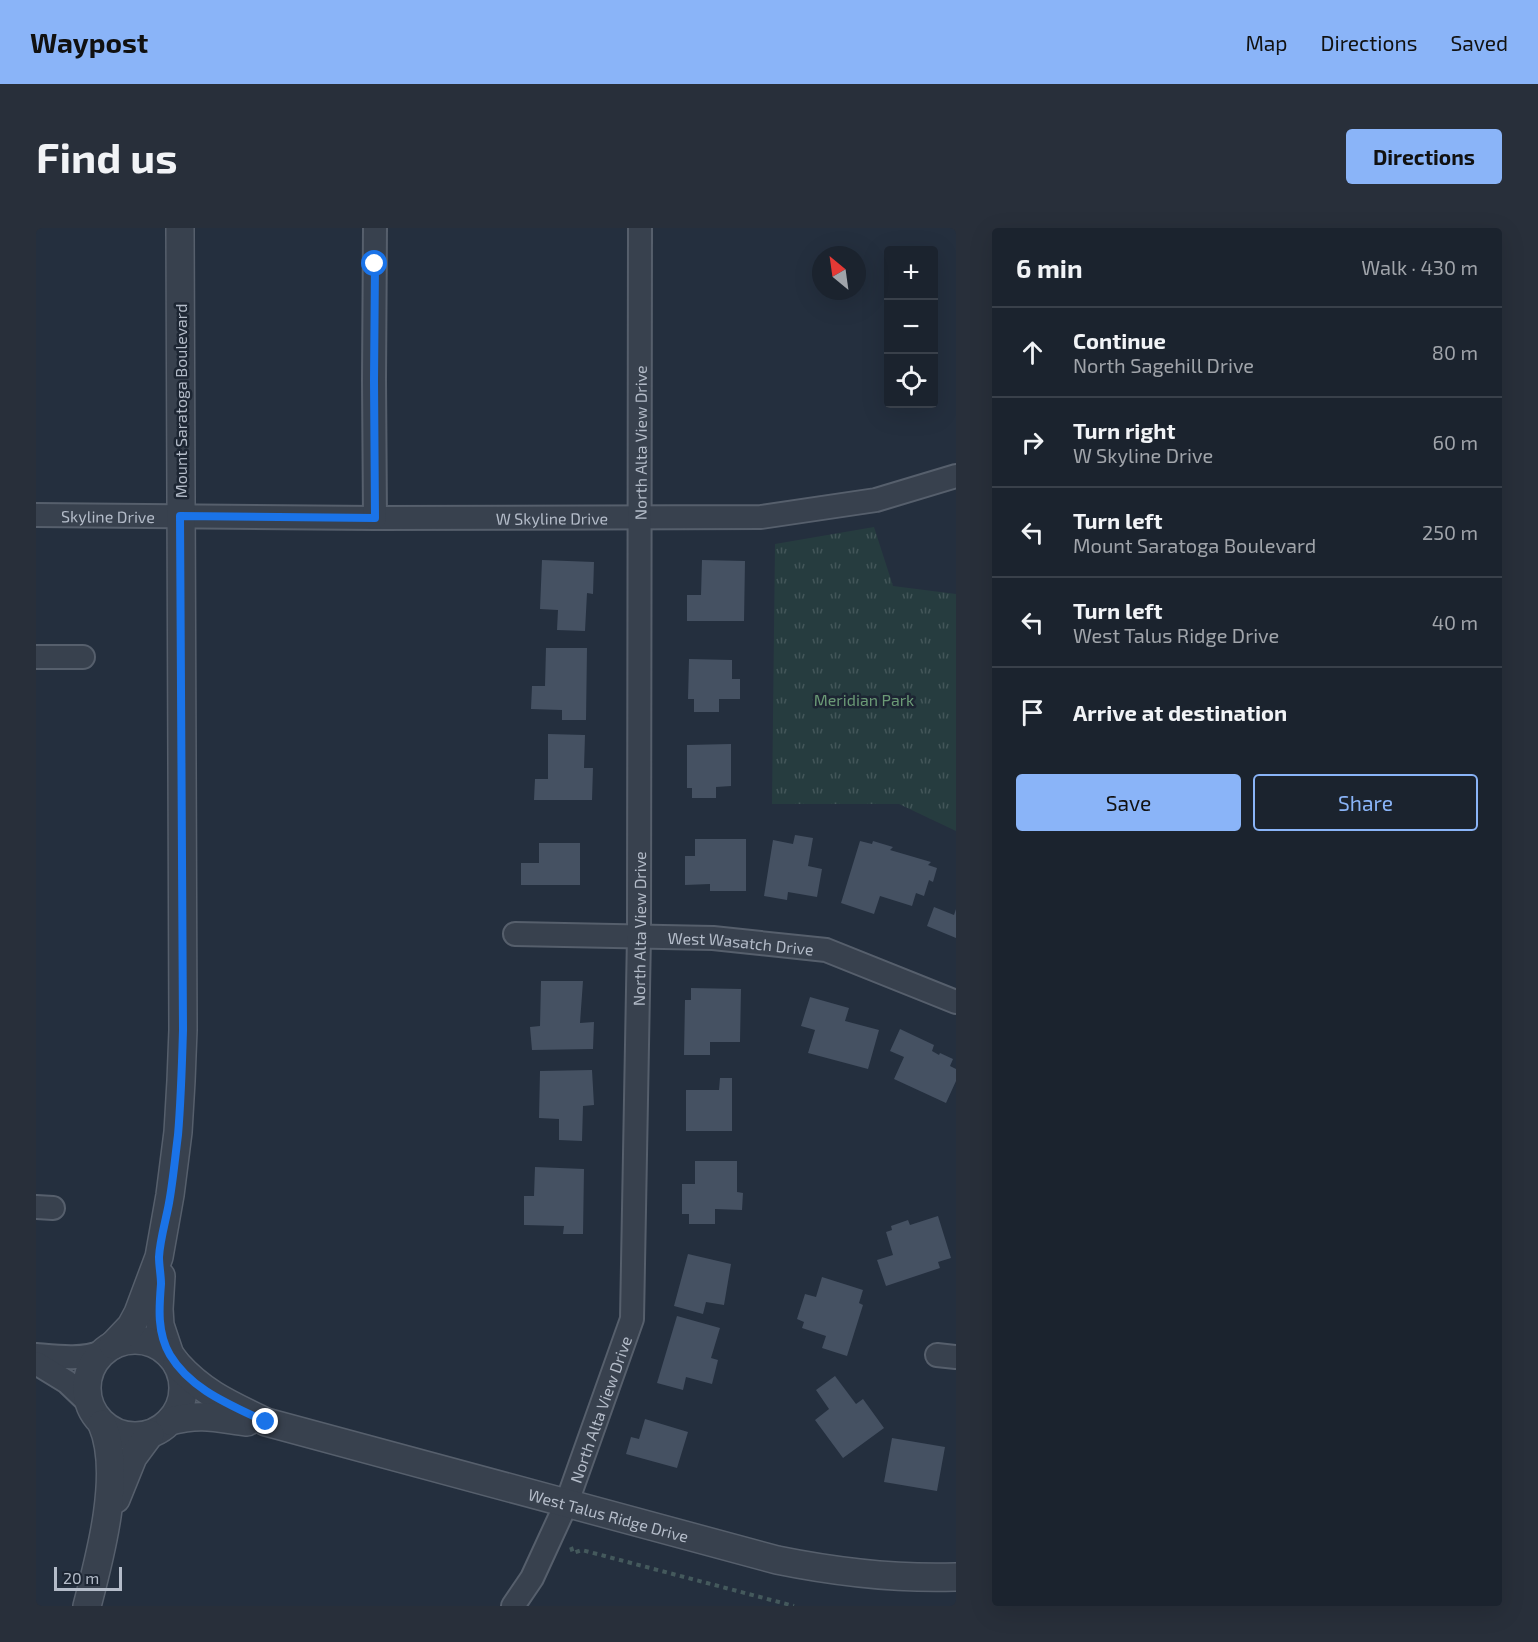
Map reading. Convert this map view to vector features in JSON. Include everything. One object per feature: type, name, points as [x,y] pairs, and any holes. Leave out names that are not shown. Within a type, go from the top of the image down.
[{"type":"street","name":"Mount Saratoga Boulevard","points":[[108,1349],[130,1326],[138,1313],[159,1257],[171,1195],[182,1081],[180,228]]},
{"type":"street","points":[[375,228],[375,518]]},
{"type":"street","name":"North Alta View Drive","points":[[513,1606],[532,1578],[567,1502],[632,1319],[639,935],[640,228]]},
{"type":"street","name":"W Skyline Drive","points":[[180,516],[761,517],[876,500],[956,476]]},
{"type":"street","name":"Skyline Drive","points":[[36,515],[180,516]]},
{"type":"street","points":[[36,657],[84,657]]},
{"type":"street","name":"West Wasatch Drive","points":[[515,934],[713,938],[826,950],[956,1002]]},
{"type":"street","name":"Mount Saratoga Boulevard","points":[[159,1257],[161,1270],[160,1325],[174,1360]]},
{"type":"street","points":[[36,1355],[85,1357],[125,1341],[137,1340],[160,1347],[174,1360],[182,1376],[182,1400],[178,1411],[133,1457],[107,1519]]},
{"type":"street","points":[[87,1606],[107,1519],[110,1462],[106,1434],[95,1413],[87,1380],[96,1360],[108,1349]]},
{"type":"street","name":"West Talus Ridge Drive","points":[[174,1360],[196,1384],[216,1398],[266,1422],[777,1560],[820,1569],[902,1577],[956,1577]]},
{"type":"street","points":[[36,1363],[67,1382],[95,1413],[120,1434],[130,1437],[160,1428]]},
{"type":"street","name":"West Talus Ridge Drive","points":[[160,1428],[186,1417],[202,1416],[266,1422]]},
{"type":"path","points":[[568,1541],[573,1553],[582,1550],[794,1606]]},
{"type":"green space","name":"Meridian Park","points":[[874,527],[893,586],[956,594],[956,831],[899,804],[772,804],[775,544]]},
{"type":"building","points":[[542,560],[594,562],[593,594],[587,593],[585,631],[557,630],[558,610],[540,609]]},
{"type":"building","points":[[702,560],[745,561],[744,621],[687,621],[687,595],[701,595]]},
{"type":"building","points":[[546,648],[587,648],[586,720],[562,720],[562,710],[531,709],[532,686],[545,686]]},
{"type":"building","points":[[689,659],[732,660],[732,679],[740,679],[740,699],[719,699],[719,712],[694,712],[694,699],[688,699]]},
{"type":"building","points":[[548,734],[585,735],[584,768],[593,768],[592,800],[534,800],[535,779],[548,779]]},
{"type":"building","points":[[731,744],[731,786],[716,787],[716,798],[692,798],[692,788],[687,788],[687,745]]},
{"type":"building","points":[[795,835],[813,838],[808,866],[822,869],[817,897],[788,892],[787,900],[764,896],[773,840],[793,844]]},
{"type":"building","points":[[695,839],[746,839],[746,891],[710,891],[710,884],[685,885],[685,856],[695,856]]},
{"type":"building","points":[[860,841],[872,844],[873,841],[893,847],[890,850],[931,862],[928,865],[937,868],[933,882],[929,880],[924,896],[916,893],[912,906],[880,896],[874,914],[841,903]]},
{"type":"building","points":[[539,843],[580,843],[580,885],[521,885],[521,863],[539,863]]},
{"type":"building","points":[[934,907],[954,915],[956,909],[956,938],[927,926]]},
{"type":"building","points":[[541,981],[583,981],[580,1023],[594,1022],[593,1049],[532,1050],[530,1027],[540,1026]]},
{"type":"building","points":[[691,988],[741,989],[740,1042],[710,1042],[710,1055],[684,1055],[685,1000],[691,1000]]},
{"type":"building","points":[[810,997],[849,1008],[845,1021],[879,1030],[868,1069],[808,1053],[815,1030],[801,1026]]},
{"type":"building","points":[[900,1029],[934,1045],[932,1051],[939,1055],[940,1053],[953,1059],[950,1066],[956,1069],[956,1081],[946,1103],[894,1079],[904,1057],[890,1051]]},
{"type":"building","points":[[592,1070],[594,1105],[583,1106],[582,1141],[559,1140],[559,1119],[539,1118],[540,1071]]},
{"type":"building","points":[[720,1078],[732,1078],[732,1131],[686,1131],[686,1090],[719,1090]]},
{"type":"building","points":[[695,1161],[737,1161],[737,1192],[743,1193],[742,1210],[715,1209],[715,1224],[689,1224],[689,1214],[682,1214],[682,1184],[695,1184]]},
{"type":"building","points":[[535,1167],[584,1169],[583,1234],[563,1234],[564,1226],[524,1225],[524,1196],[534,1196]]},
{"type":"building","points":[[938,1216],[951,1258],[938,1262],[940,1268],[886,1286],[877,1260],[893,1255],[886,1232],[892,1230],[891,1226],[908,1220],[910,1225]]},
{"type":"building","points":[[688,1254],[731,1264],[724,1305],[706,1302],[703,1314],[674,1306]]},
{"type":"building","points":[[822,1277],[863,1290],[859,1303],[863,1305],[847,1356],[822,1348],[826,1336],[802,1328],[804,1322],[797,1319],[805,1294],[816,1297]]},
{"type":"building","points":[[677,1316],[720,1328],[711,1358],[718,1360],[712,1384],[686,1377],[683,1390],[657,1383]]},
{"type":"building","points":[[835,1376],[856,1404],[863,1399],[884,1428],[843,1458],[815,1420],[829,1409],[816,1390]]},
{"type":"building","points":[[645,1419],[688,1432],[677,1468],[626,1454],[631,1437],[639,1439]]},
{"type":"building","points":[[892,1438],[945,1447],[937,1491],[884,1482]]},
{"type":"route","points":[[266,1422],[216,1398],[196,1384],[170,1355],[160,1325],[161,1270],[159,1257],[171,1195],[182,1081],[180,516],[375,518],[375,264]]}]
